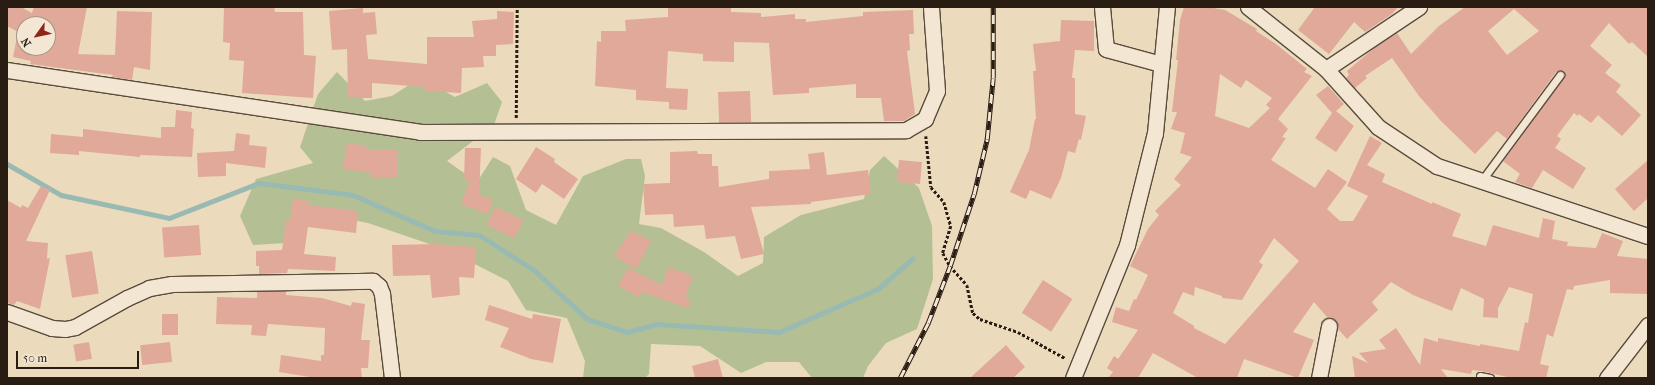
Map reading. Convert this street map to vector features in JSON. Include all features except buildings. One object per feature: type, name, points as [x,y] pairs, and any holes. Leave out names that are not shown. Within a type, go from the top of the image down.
[{"type":"street","points":[[7,70],[420,132],[906,130],[925,119],[937,91],[931,7]]},
{"type":"street","points":[[1102,7],[1106,49],[1161,64]]},
{"type":"street","points":[[1075,371],[1127,245],[1155,133],[1167,7]]},
{"type":"street","points":[[1248,7],[1326,70],[1378,127],[1437,166],[1648,236]]},
{"type":"street","points":[[1326,70],[1419,7]]},
{"type":"street","points":[[7,312],[52,328],[65,330],[149,288],[172,284],[373,281],[379,286],[382,294],[392,378]]},
{"type":"street","points":[[1607,378],[1648,324]]},
{"type":"street","points":[[1319,378],[1329,326]]},
{"type":"lane","points":[[1482,180],[1560,76]]},
{"type":"lane","points":[[1480,376],[1490,378]]},
{"type":"path","points":[[516,132],[517,7]]},
{"type":"path","points":[[925,119],[930,187],[944,202],[951,226],[943,253],[950,266],[967,285],[973,313],[980,319],[1018,332],[1075,371]]},
{"type":"green space","points":[[337,72],[365,101],[392,96],[420,78],[455,97],[487,83],[502,102],[494,125],[447,161],[477,182],[493,157],[510,166],[526,210],[556,225],[583,176],[626,159],[641,159],[645,176],[639,224],[661,228],[704,252],[738,276],[763,263],[764,237],[801,215],[864,199],[870,170],[884,156],[919,188],[932,226],[933,279],[917,329],[886,343],[868,366],[863,378],[812,378],[799,362],[766,362],[741,373],[700,346],[651,344],[649,374],[645,378],[583,378],[585,361],[567,318],[526,310],[508,281],[447,250],[368,223],[297,209],[286,243],[253,245],[240,216],[256,179],[313,163],[300,147],[318,94]]},
{"type":"waterway","points":[[7,164],[61,195],[169,218],[259,183],[353,195],[435,231],[479,235],[534,270],[587,319],[627,332],[656,324],[779,332],[879,288],[913,258]]},
{"type":"railway","points":[[900,378],[928,323],[950,266],[974,194],[987,139],[993,78],[993,7]]}]
